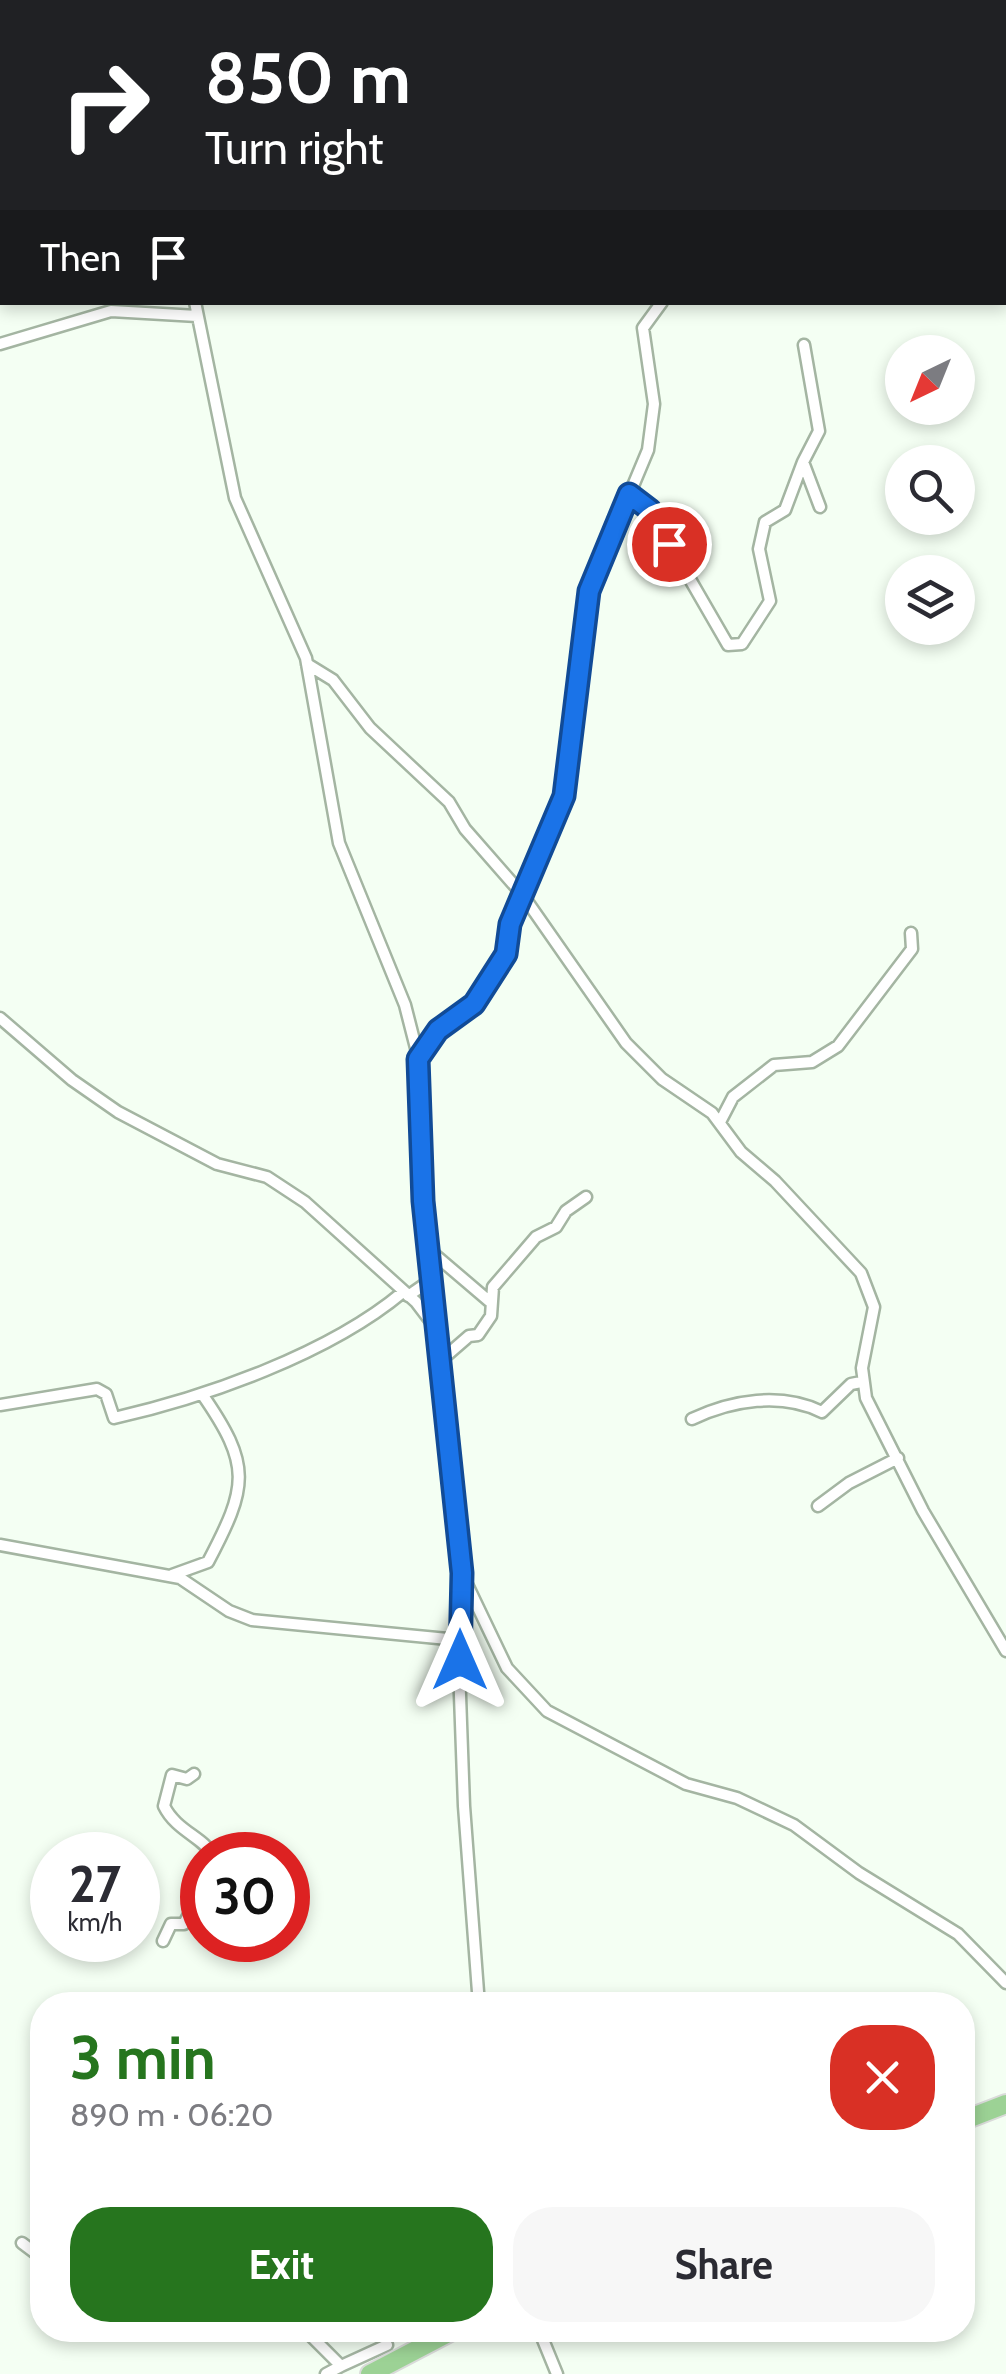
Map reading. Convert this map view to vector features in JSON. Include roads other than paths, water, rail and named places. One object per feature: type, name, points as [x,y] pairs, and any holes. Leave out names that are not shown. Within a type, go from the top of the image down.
[{"type":"highway","points":[[975,2116],[1006,2104]]},
{"type":"highway","points":[[370,2374],[391,2353],[421,2342]]},
{"type":"street","points":[[195,305],[235,498],[307,664],[339,843],[405,1005],[418,1059],[428,1248],[462,1573],[458,1640],[464,1806],[478,1992]]},
{"type":"street","points":[[418,1059],[424,1044],[474,1004],[493,978],[506,954],[522,894],[564,796],[589,591],[648,450],[654,404],[643,328],[660,305]]},
{"type":"street","points":[[0,344],[112,310],[197,316]]},
{"type":"street","points":[[629,494],[650,510],[728,645],[742,644],[770,601],[759,549],[764,522],[784,510],[819,431],[804,345]]},
{"type":"street","points":[[803,462],[820,507]]},
{"type":"street","points":[[307,664],[334,680],[370,728],[438,790],[480,850],[522,894],[626,1043],[662,1079],[720,1122],[741,1152],[810,1216],[868,1282],[874,1316],[861,1382],[923,1511],[1006,1651]]},
{"type":"street","points":[[720,1122],[733,1097],[774,1066],[812,1062],[849,1036],[912,948],[911,933]]},
{"type":"street","points":[[0,1018],[72,1080],[123,1115],[218,1164],[279,1183],[405,1294],[435,1328]]},
{"type":"street","points":[[439,1362],[489,1323],[493,1286],[536,1236],[556,1228],[566,1211],[586,1197]]},
{"type":"street","points":[[428,1248],[489,1301]]},
{"type":"street","points":[[0,1405],[101,1389],[114,1418],[202,1394],[312,1348],[431,1280]]},
{"type":"street","points":[[692,1419],[713,1409],[764,1400],[789,1400],[822,1412],[851,1384],[861,1382]]},
{"type":"street","points":[[199,1590],[195,1581],[228,1521],[242,1472],[239,1458],[202,1394]]},
{"type":"street","points":[[818,1506],[849,1483],[898,1458]]},
{"type":"street","points":[[0,1545],[180,1578],[228,1610],[252,1620],[458,1640]]},
{"type":"street","points":[[166,1576],[204,1564]]},
{"type":"street","points":[[462,1573],[507,1668],[547,1712],[686,1784],[737,1798],[794,1826],[859,1874],[958,1934],[1006,1983]]},
{"type":"street","points":[[182,1832],[164,1806],[172,1775],[187,1778],[194,1774]]},
{"type":"street","points":[[164,1941],[171,1924],[180,1922]]},
{"type":"street","points":[[22,2243],[30,2249]]},
{"type":"street","points":[[317,2342],[341,2366]]},
{"type":"street","points":[[326,2374],[341,2366],[391,2353],[386,2342]]},
{"type":"street","points":[[544,2342],[557,2374]]}]
